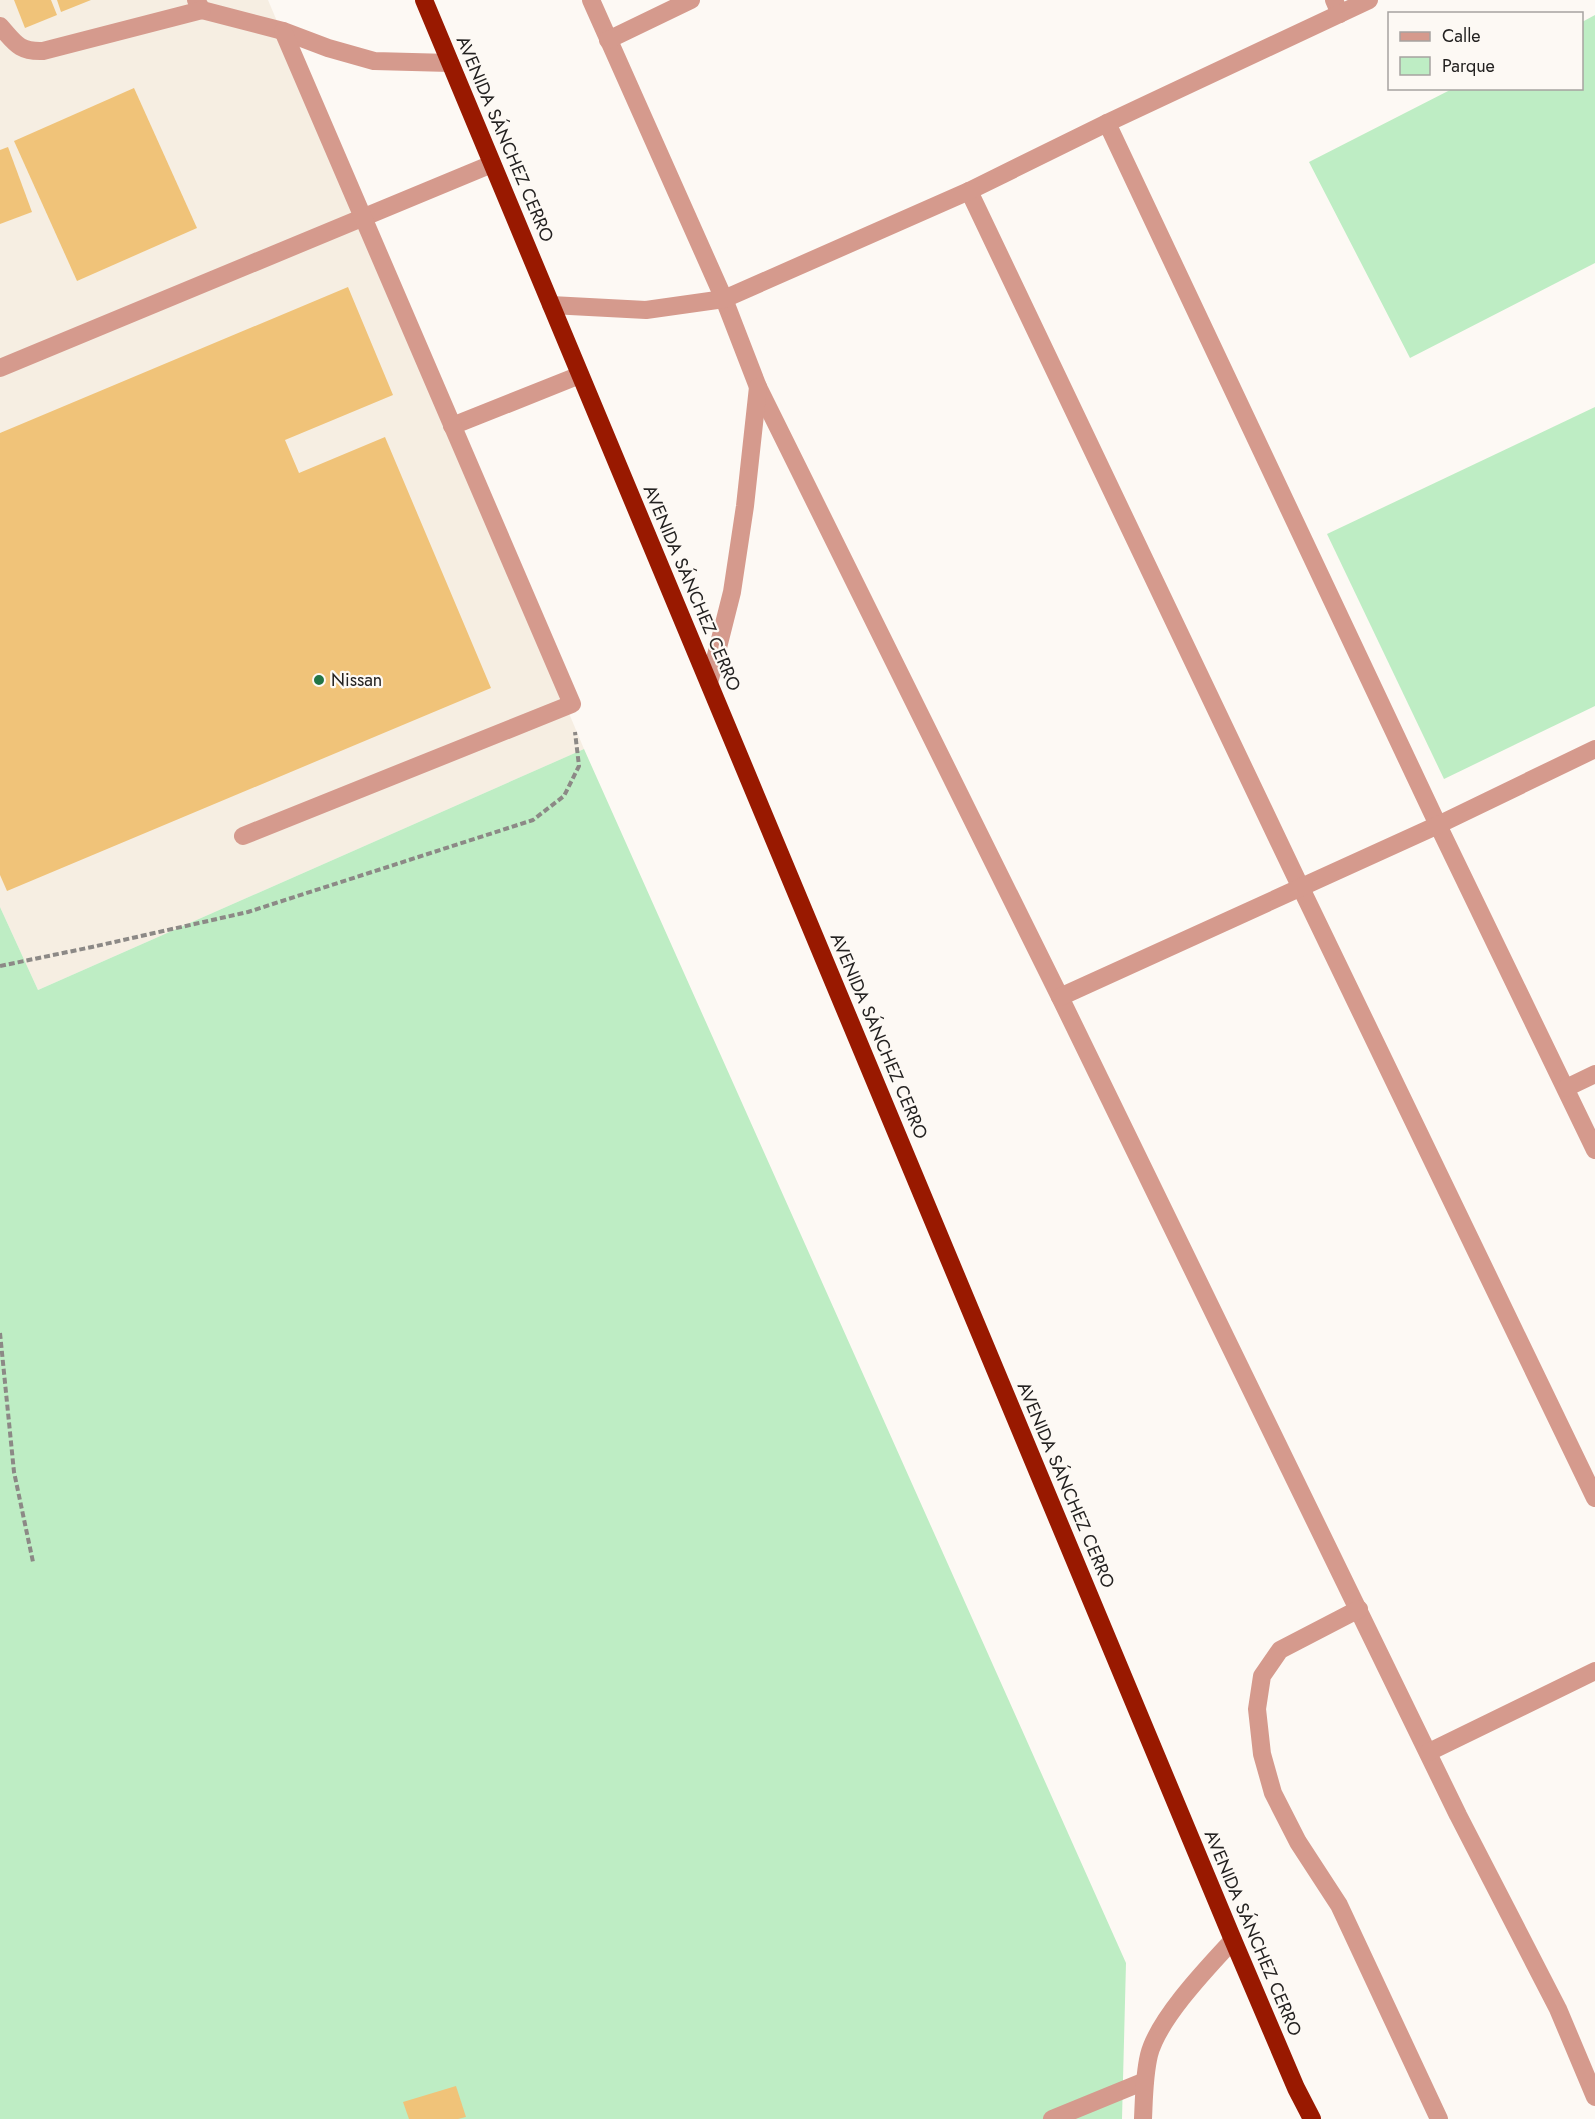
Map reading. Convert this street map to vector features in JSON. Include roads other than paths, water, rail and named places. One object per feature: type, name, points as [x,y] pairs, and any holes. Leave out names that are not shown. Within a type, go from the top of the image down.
[{"type":"highway","name":"AVENIDA SÁNCHEZ CERRO","points":[[424,0],[1233,1940],[1296,2088],[1312,2119]]},
{"type":"highway","name":"AVENIDA SÁNCHEZ CERRO","points":[[1296,2088],[1304,2119]]},
{"type":"street","points":[[591,0],[724,299],[758,387],[1060,997],[1458,1815],[1558,2009],[1595,2097]]},
{"type":"street","points":[[608,40],[692,0]]},
{"type":"street","points":[[551,305],[646,310],[724,299],[969,191],[1337,7],[1369,0]]},
{"type":"street","points":[[0,26],[17,46],[29,52],[43,51],[199,5],[374,61],[450,63]]},
{"type":"street","points":[[243,836],[572,704],[283,31]]},
{"type":"street","points":[[1107,123],[1438,825],[1595,1150]]},
{"type":"street","points":[[0,368],[492,164]]},
{"type":"street","points":[[969,191],[1595,1498]]},
{"type":"street","points":[[453,426],[580,375]]},
{"type":"street","points":[[709,683],[732,592],[746,506],[758,387]]},
{"type":"street","points":[[1060,997],[1438,825],[1595,749]]},
{"type":"street","points":[[1566,1088],[1595,1074]]},
{"type":"street","points":[[1359,1609],[1280,1650],[1262,1676],[1257,1709],[1262,1754],[1273,1793],[1298,1842],[1339,1905],[1439,2119]]},
{"type":"street","points":[[1429,1752],[1595,1671]]},
{"type":"street","points":[[1143,2119],[1145,2080],[1150,2052],[1164,2024],[1193,1984],[1233,1940]]},
{"type":"street","points":[[1052,2119],[1145,2080]]},
{"type":"place","name":"Nissan","points":[[319,680]]}]
